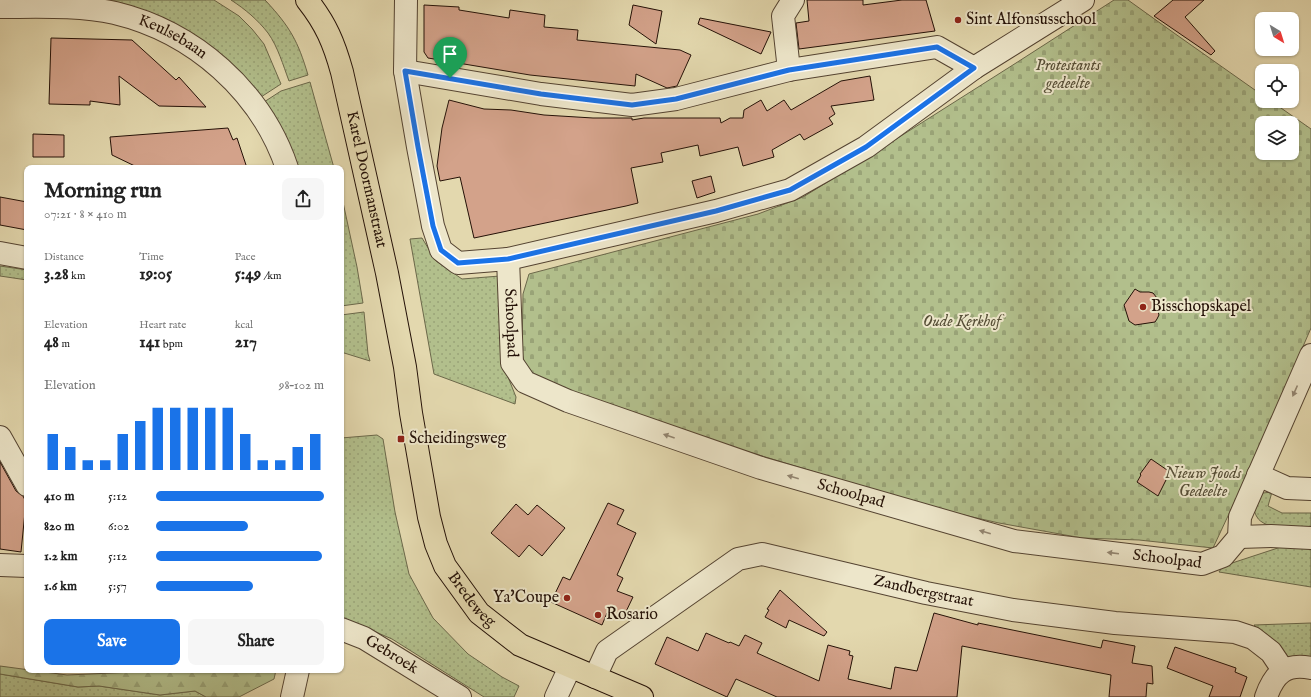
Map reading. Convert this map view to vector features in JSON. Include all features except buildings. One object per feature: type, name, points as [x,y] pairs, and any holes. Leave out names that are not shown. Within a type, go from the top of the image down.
[{"type":"main road","name":"Karel Doormanstraat","points":[[308,0],[327,28],[337,52],[342,72],[387,273],[405,367],[411,413]]},
{"type":"main road","name":"Bredeweg","points":[[411,413],[436,544],[446,566],[479,613],[520,645],[642,697]]},
{"type":"street","points":[[406,0],[405,71],[433,226],[441,250],[458,263],[508,259],[716,211],[790,190],[866,147],[974,68],[1084,0]]},
{"type":"street","points":[[789,70],[783,16],[793,0]]},
{"type":"street","name":"Keulsebaan","points":[[0,7],[79,8],[114,13],[142,21],[174,35],[208,58],[230,76],[265,122],[282,153],[286,165]]},
{"type":"street","points":[[405,71],[541,94],[632,105],[676,99],[789,70],[937,47],[974,68]]},
{"type":"street","points":[[0,254],[24,258]]},
{"type":"street","name":"Schoolpad","points":[[508,259],[512,363],[525,382],[568,401],[761,468],[1014,541],[1202,564],[1223,556],[1239,537]]},
{"type":"street","points":[[1311,355],[1240,517],[1239,537],[1271,536],[1311,538]]},
{"type":"street","points":[[0,437],[24,480]]},
{"type":"street","points":[[1258,475],[1287,488],[1311,489]]},
{"type":"street","name":"Zandbergstraat","points":[[595,677],[607,651],[738,559],[762,554],[926,593],[1013,610],[1114,623],[1235,632],[1253,638],[1271,652],[1283,670]]},
{"type":"street","points":[[0,565],[24,566]]},
{"type":"street","name":"Gebroek","points":[[344,630],[364,638],[460,697]]},
{"type":"street","points":[[556,697],[570,666]]},
{"type":"street","points":[[1266,697],[1271,684],[1283,670],[1301,666],[1311,668]]},
{"type":"street","points":[[292,697],[297,673]]},
{"type":"green space","points":[[100,0],[214,0],[239,16],[264,44],[281,84],[261,97],[234,66],[219,53],[188,32],[153,14],[133,7]]},
{"type":"green space","points":[[231,0],[265,0],[292,35],[301,53],[308,75],[289,81],[272,38],[251,15]]},
{"type":"green space","name":"Oude Kerkhof","points":[[1114,0],[1128,0],[1255,90],[1255,108],[1281,108],[1292,116],[1255,116],[1255,160],[1299,160],[1299,121],[1311,129],[1311,328],[1249,471],[1213,548],[1139,540],[1082,538],[999,523],[937,509],[620,413],[527,372],[522,354],[523,294],[529,274],[758,214],[803,197]]},
{"type":"green space","points":[[310,82],[333,165],[297,165],[291,149],[264,102],[281,91]]},
{"type":"green space","points":[[344,207],[357,267],[363,303],[344,306]]},
{"type":"green space","points":[[422,238],[436,261],[462,279],[500,276],[502,362],[516,397],[515,404],[434,374],[410,239]]},
{"type":"green space","points":[[0,266],[24,270],[24,280],[0,276]]},
{"type":"green space","points":[[364,312],[370,361],[344,353],[344,315]]},
{"type":"green space","points":[[377,435],[383,439],[395,512],[409,574],[433,618],[468,654],[502,677],[519,686],[514,697],[484,697],[392,639],[344,618],[344,438]]},
{"type":"green space","points":[[1272,492],[1268,506],[1282,513],[1311,513],[1311,533],[1273,527],[1261,521],[1257,517],[1254,506],[1255,498],[1263,493]]},
{"type":"green space","points":[[1290,544],[1311,547],[1311,587],[1219,572],[1223,566]]},
{"type":"green space","points":[[1311,623],[1311,660],[1287,657],[1254,625]]},
{"type":"green space","points":[[0,666],[24,669],[24,673],[52,673],[67,675],[112,673],[275,673],[274,679],[239,697],[206,697],[195,691],[160,695],[99,686],[78,687],[0,674]]},
{"type":"green space","points":[[0,674],[78,687],[99,686],[160,695],[195,691],[206,697],[0,697]]},
{"type":"place","name":"Sint Alfonsusschool","points":[[958,20]]},
{"type":"place","name":"Bisschopskapel","points":[[1143,307]]},
{"type":"place","name":"Scheidingsweg","points":[[401,439]]},
{"type":"place","name":"Ya'Coupe","points":[[567,598]]},
{"type":"place","name":"Rosario","points":[[598,615]]},
{"type":"route","points":[[937,47],[974,68],[866,147],[790,190],[716,211],[508,259],[458,263],[441,250],[433,226],[405,71],[450,78],[541,94],[632,105],[676,99],[789,70],[937,47]]},
{"type":"park label","name":"Protestants gedeelte","points":[[1068,75]]},
{"type":"park label","name":"Nieuw Joods Gedeelte","points":[[1203,483]]}]
